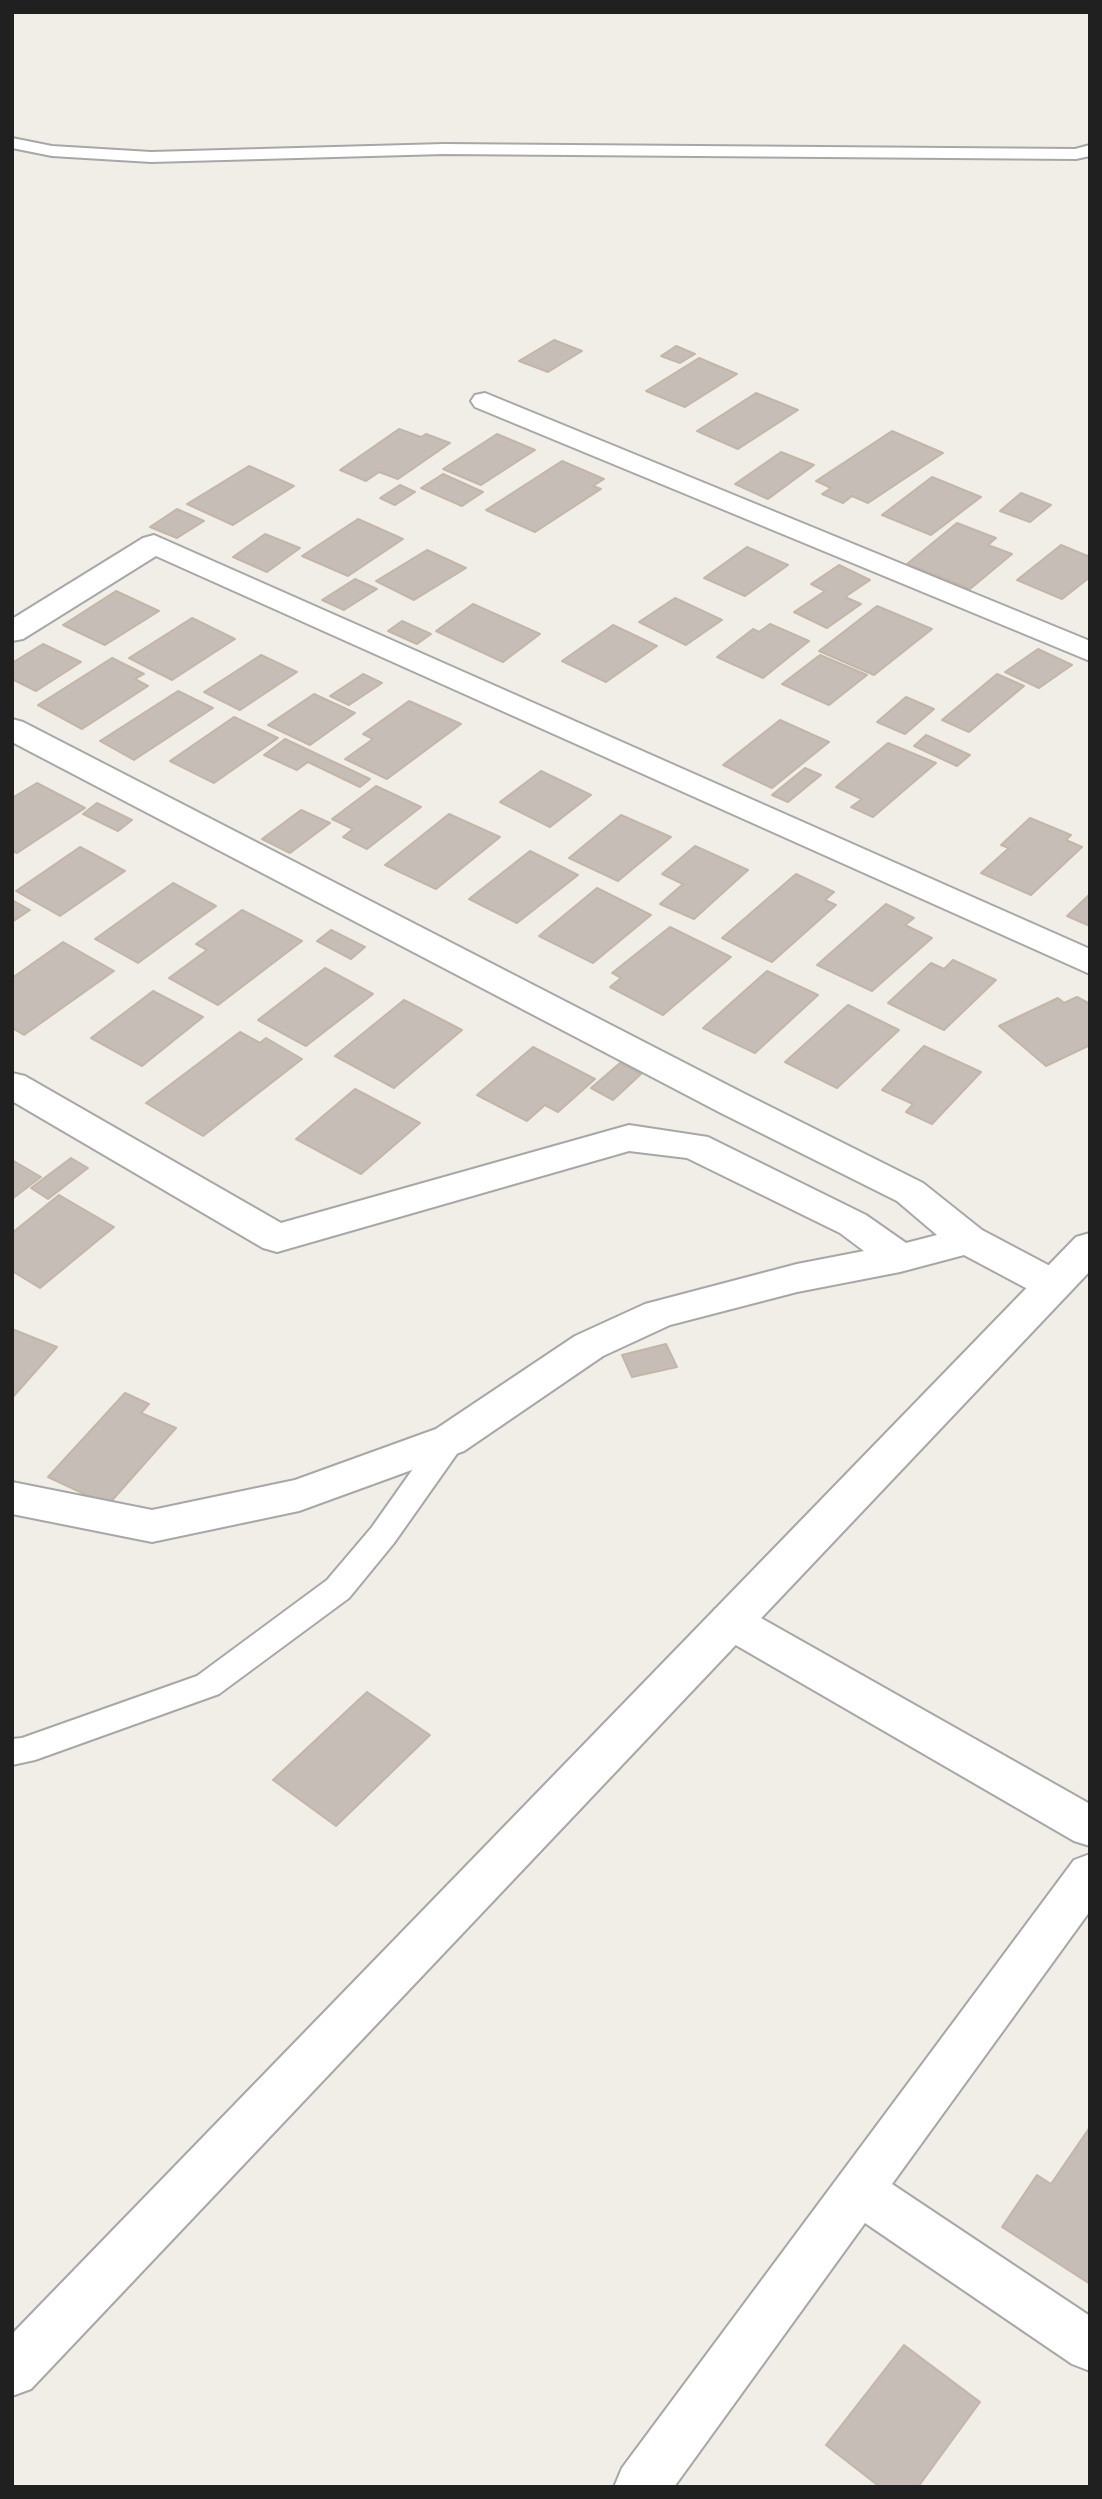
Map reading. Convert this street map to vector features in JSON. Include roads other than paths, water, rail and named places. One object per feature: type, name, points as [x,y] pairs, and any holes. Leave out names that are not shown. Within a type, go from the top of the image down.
[{"type":"street","points":[[485,401],[1090,652]]},
{"type":"street","points":[[12,632],[154,544],[1090,963]]},
{"type":"street","points":[[12,729],[732,1103],[911,1192],[968,1240],[1053,1285]]},
{"type":"street","points":[[12,1085],[277,1238],[629,1138],[695,1146],[853,1224],[900,1258]]},
{"type":"street","points":[[12,1498],[152,1526],[299,1495],[450,1440],[589,1346],[659,1314],[797,1278],[900,1258],[968,1240]]},
{"type":"street","points":[[12,2371],[1090,1247]]},
{"type":"street","points":[[730,1621],[1090,1827]]},
{"type":"street","points":[[641,2487],[1090,1874]]},
{"type":"street","points":[[860,2191],[1090,2346]]},
{"type":"lane","points":[[12,143],[52,152],[151,157],[444,149],[1062,153],[1090,150]]},
{"type":"lane","points":[[12,1752],[23,1751],[208,1685],[338,1590],[383,1535],[450,1440]]}]
